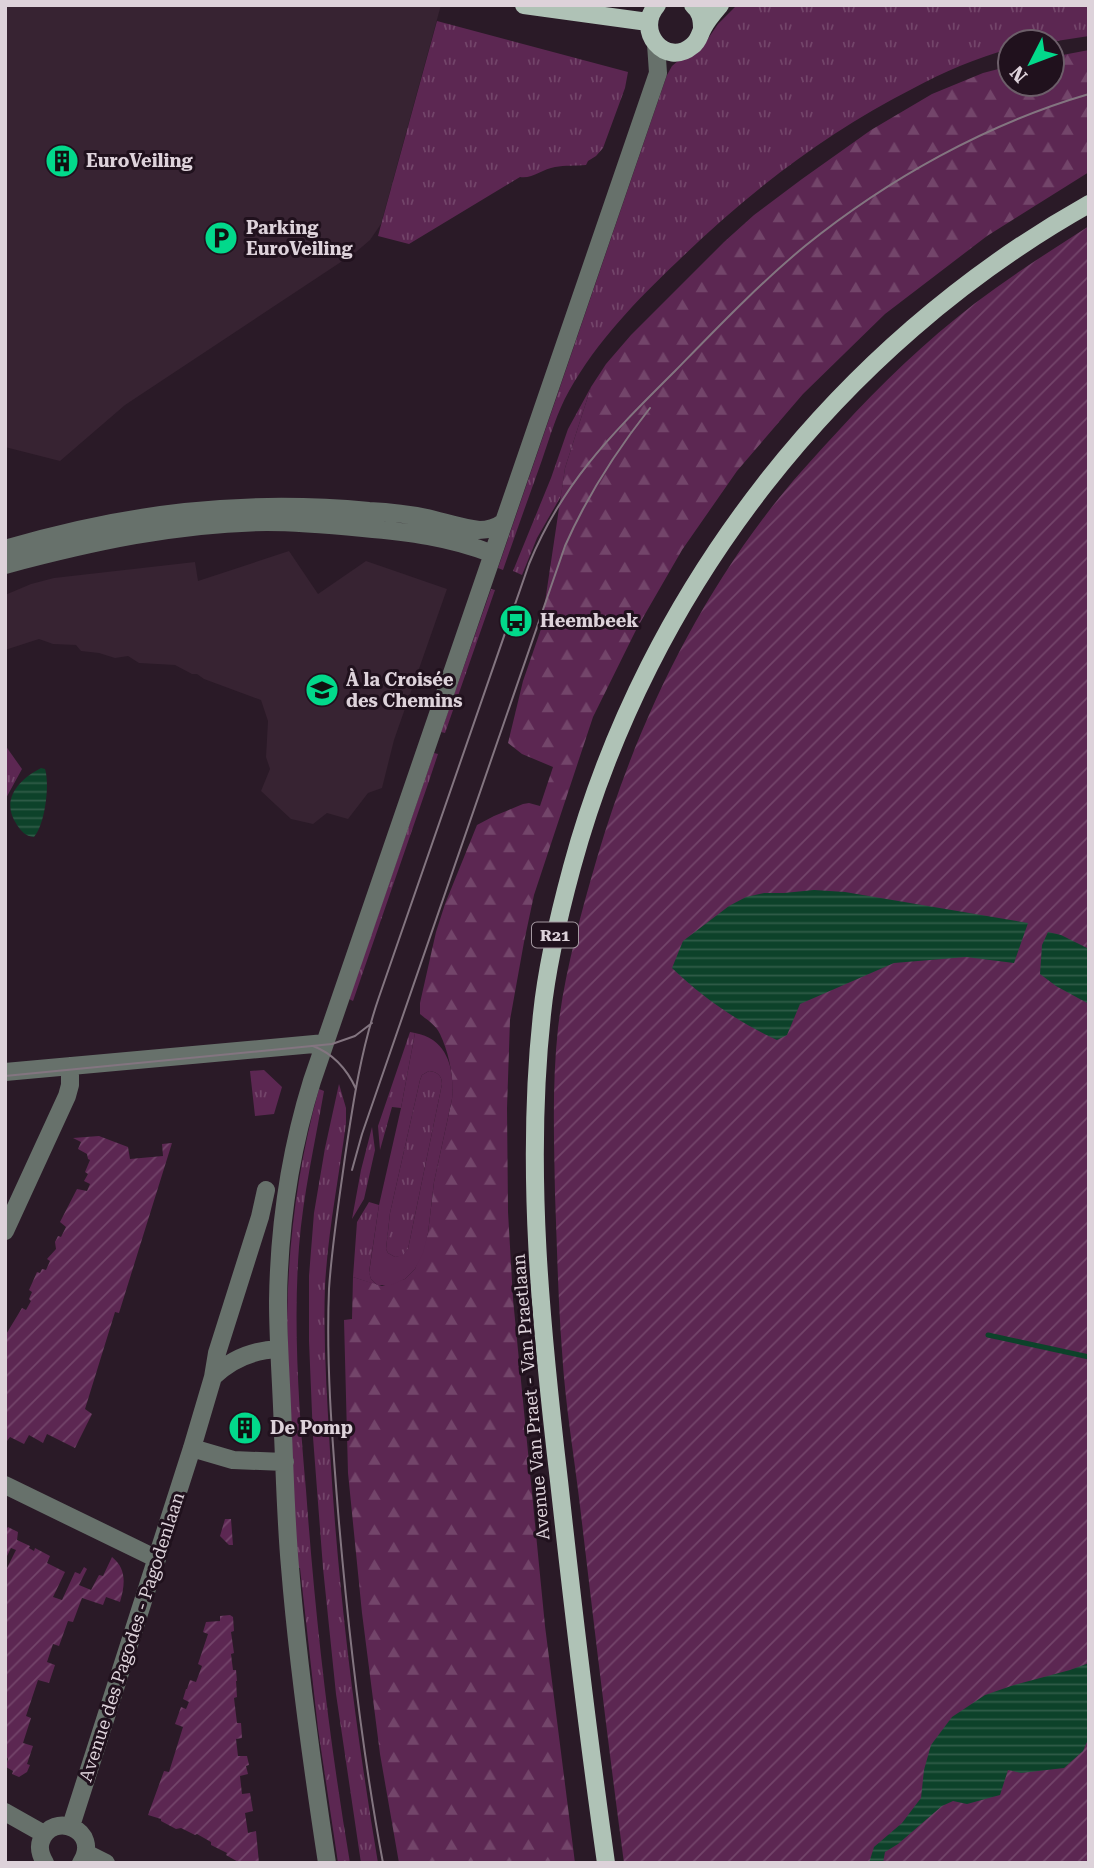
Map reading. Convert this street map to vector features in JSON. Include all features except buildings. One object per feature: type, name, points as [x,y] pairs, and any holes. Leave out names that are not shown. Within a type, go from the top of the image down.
[{"type":"main road","points":[[524,5],[648,22]]},
{"type":"main road","points":[[657,5],[648,22],[650,34],[656,44],[666,51],[678,52],[687,50],[700,37],[702,18],[693,5]]},
{"type":"main road","points":[[702,29],[720,5]]},
{"type":"main road","name":"Avenue Van Praet - Van Praetlaan","points":[[606,1863],[545,1365],[535,1143],[546,982],[558,919],[583,827],[614,743],[657,650],[706,566],[762,487],[838,399],[916,325],[998,262],[1089,204]]},
{"type":"street","points":[[327,1863],[310,1754],[290,1566],[279,1349],[280,1262],[285,1211],[302,1114],[658,73],[656,44]]},
{"type":"street","points":[[658,73],[678,52]]},
{"type":"street","points":[[5,549],[80,528],[121,520],[222,508],[302,506],[372,511],[421,517],[479,530],[504,522]]},
{"type":"street","points":[[5,565],[88,544],[164,530],[267,522],[316,523],[410,532],[457,541],[493,554]]},
{"type":"street","points":[[5,1072],[325,1043]]},
{"type":"street","points":[[5,1231],[64,1104],[69,1090],[70,1066]]},
{"type":"street","name":"Avenue des Pagodes - Pagodenlaan","points":[[71,1826],[192,1448],[213,1377],[217,1353],[266,1190]]},
{"type":"street","points":[[213,1377],[228,1364],[247,1354],[279,1349]]},
{"type":"street","points":[[192,1448],[233,1460],[285,1462]]},
{"type":"street","points":[[5,1485],[157,1559]]},
{"type":"street","points":[[5,1812],[44,1834]]},
{"type":"street","points":[[45,1863],[40,1850],[44,1834],[60,1825],[77,1829],[85,1840],[84,1858],[106,1863]]},
{"type":"shaded area","points":[[5,5],[441,5],[381,224],[370,240],[356,252],[125,405],[60,461],[5,447]]},
{"type":"shaded area","name":"À la Croisée des Chemins","points":[[289,551],[318,594],[366,561],[447,589],[394,740],[382,788],[368,793],[348,819],[327,813],[313,824],[291,819],[261,791],[270,769],[266,757],[268,721],[261,700],[175,665],[139,663],[128,656],[115,658],[81,651],[76,645],[53,644],[39,639],[5,650],[5,595],[31,584],[54,578],[195,562],[198,581]]},
{"type":"shaded area","points":[[41,768],[45,769],[47,794],[44,814],[34,837],[28,836],[17,825],[10,807],[11,799],[19,785]]},
{"type":"shaded area","points":[[814,890],[845,892],[1028,923],[1014,963],[966,957],[894,963],[800,1004],[787,1035],[777,1040],[722,1009],[672,968],[683,941],[729,906],[746,897],[764,893]]},
{"type":"shaded area","points":[[1048,932],[1061,935],[1089,949],[1089,1004],[1040,974],[1042,945]]},
{"type":"shaded area","points":[[1089,1663],[1089,1737],[1083,1751],[1064,1768],[1021,1773],[1008,1770],[1000,1795],[967,1804],[953,1801],[942,1806],[885,1852],[883,1863],[869,1863],[874,1847],[902,1823],[921,1798],[924,1770],[931,1745],[952,1717],[985,1695]]},
{"type":"green space","points":[[737,5],[1089,5],[1089,36],[1066,40],[1066,28],[996,28],[996,53],[972,61],[924,83],[880,106],[818,145],[760,188],[663,276],[605,338],[565,399],[503,570],[498,568],[667,75],[679,60],[701,49],[718,24]]},
{"type":"green space","points":[[437,21],[628,72],[625,88],[603,148],[586,165],[555,167],[529,177],[520,177],[409,244],[378,236]]},
{"type":"green space","points":[[1089,50],[1089,172],[987,236],[885,314],[803,394],[737,471],[682,550],[637,628],[593,717],[534,895],[510,1020],[507,1108],[508,1212],[513,1299],[545,1626],[575,1863],[399,1863],[380,1754],[362,1613],[348,1473],[344,1320],[352,1319],[353,1277],[382,1286],[405,1279],[415,1269],[428,1233],[434,1182],[452,1099],[452,1082],[443,1041],[436,1028],[420,1014],[420,1003],[445,904],[477,825],[523,804],[540,806],[553,767],[522,754],[508,743],[523,681],[541,629],[565,468],[591,387],[606,364],[631,335],[724,242],[754,215],[871,130],[932,94],[996,70],[996,98],[1066,98],[1066,54]]},
{"type":"green space","points":[[1089,226],[1089,1863],[624,1863],[565,1390],[560,1312],[554,1090],[561,1007],[579,921],[612,810],[649,715],[694,624],[748,539],[809,463],[921,348],[988,294]]},
{"type":"green space","points":[[591,387],[565,468],[561,496],[537,538],[522,575],[513,571],[568,429]]},
{"type":"green space","points":[[491,589],[495,590],[445,733],[441,732]]},
{"type":"green space","points":[[5,745],[22,769],[5,800]]},
{"type":"green space","points":[[434,753],[438,754],[353,1001],[349,999]]},
{"type":"green space","points":[[410,1032],[415,1033],[401,1108],[392,1107],[380,1150],[378,1126]]},
{"type":"green space","points":[[415,1033],[435,1042],[447,1057],[452,1077],[452,1099],[434,1182],[423,1253],[415,1269],[405,1279],[391,1285],[377,1285],[369,1273],[379,1205]],"holes":[[[432,1072],[439,1075],[442,1084],[408,1249],[403,1255],[395,1257],[386,1249],[390,1213],[420,1080],[422,1075]]]},
{"type":"green space","points":[[264,1070],[282,1087],[274,1114],[255,1116],[250,1071]]},
{"type":"green space","points":[[429,1071],[439,1075],[442,1084],[408,1249],[403,1256],[395,1257],[386,1249],[390,1213],[420,1080],[422,1075]]},
{"type":"green space","points":[[339,1084],[346,1108],[346,1123],[326,1265],[327,1389],[333,1503],[343,1606],[378,1863],[361,1863],[336,1694],[313,1437],[309,1276],[314,1213]]},
{"type":"green space","points":[[319,1089],[324,1091],[306,1188],[299,1247],[298,1368],[318,1630],[350,1863],[338,1863],[318,1729],[300,1568],[294,1568],[288,1292],[300,1175]]},
{"type":"green space","points":[[372,1127],[375,1150],[364,1199],[352,1219],[361,1170]]},
{"type":"green space","points":[[99,1136],[128,1147],[130,1159],[163,1156],[162,1144],[172,1143],[119,1313],[115,1312],[85,1409],[92,1414],[75,1448],[47,1434],[43,1443],[29,1435],[24,1444],[10,1437],[7,1441],[5,1336],[22,1308],[26,1310],[31,1301],[29,1299],[32,1292],[29,1290],[37,1272],[46,1270],[50,1261],[47,1259],[56,1249],[55,1242],[66,1227],[60,1222],[77,1189],[87,1191],[90,1184],[84,1181],[90,1160],[87,1154],[78,1149],[81,1142],[73,1138]]},
{"type":"green space","points":[[369,1202],[379,1205],[369,1272],[377,1285],[353,1277],[357,1222]]},
{"type":"green space","points":[[225,1519],[231,1519],[233,1545],[229,1545],[220,1536]]},
{"type":"green space","points":[[8,1527],[18,1532],[17,1540],[34,1551],[35,1548],[50,1556],[47,1563],[65,1572],[53,1597],[62,1600],[75,1572],[80,1574],[84,1567],[87,1569],[79,1585],[91,1590],[99,1575],[103,1576],[112,1557],[124,1578],[120,1602],[106,1597],[103,1605],[82,1598],[73,1622],[68,1621],[59,1646],[53,1644],[47,1662],[55,1665],[49,1683],[38,1680],[26,1716],[31,1718],[23,1743],[33,1746],[27,1772],[19,1777],[6,1767],[8,1759],[5,1754],[5,1572],[16,1550],[11,1548],[5,1560],[5,1530]]},
{"type":"green space","points":[[220,1616],[233,1617],[234,1631],[231,1632],[234,1653],[231,1654],[237,1681],[237,1697],[234,1698],[242,1738],[236,1739],[238,1756],[247,1756],[249,1765],[246,1766],[248,1774],[240,1776],[242,1794],[250,1793],[253,1811],[245,1813],[248,1833],[256,1831],[259,1863],[240,1863],[197,1834],[181,1828],[176,1829],[161,1819],[148,1815],[164,1771],[169,1772],[183,1727],[175,1724],[181,1707],[186,1709],[189,1702],[183,1699],[186,1689],[190,1680],[196,1682],[202,1666],[198,1664],[208,1634],[203,1632],[206,1622],[220,1621]]},
{"type":"waterway","points":[[988,1335],[1089,1357]]},
{"type":"tram line","points":[[383,1863],[356,1687],[338,1511],[329,1372],[328,1316],[332,1256],[355,1096],[373,1017],[529,564],[557,508],[611,437],[738,307],[805,246],[870,198],[940,156],[1013,121],[1089,94]]},
{"type":"tram line","points":[[352,1170],[362,1134],[565,546],[603,474],[650,408]]},
{"type":"tram line","points":[[5,1076],[332,1044],[355,1036],[372,1023]]},
{"type":"tram line","points":[[313,1046],[339,1063],[356,1089]]},
{"type":"place","name":"EuroVeiling","points":[[62,161]]},
{"type":"place","name":"Parking EuroVeiling","points":[[221,238]]},
{"type":"place","name":"Heembeek","points":[[516,621]]},
{"type":"place","name":"À la Croisée des Chemins","points":[[322,690]]},
{"type":"place","name":"De Pomp","points":[[245,1428]]}]
